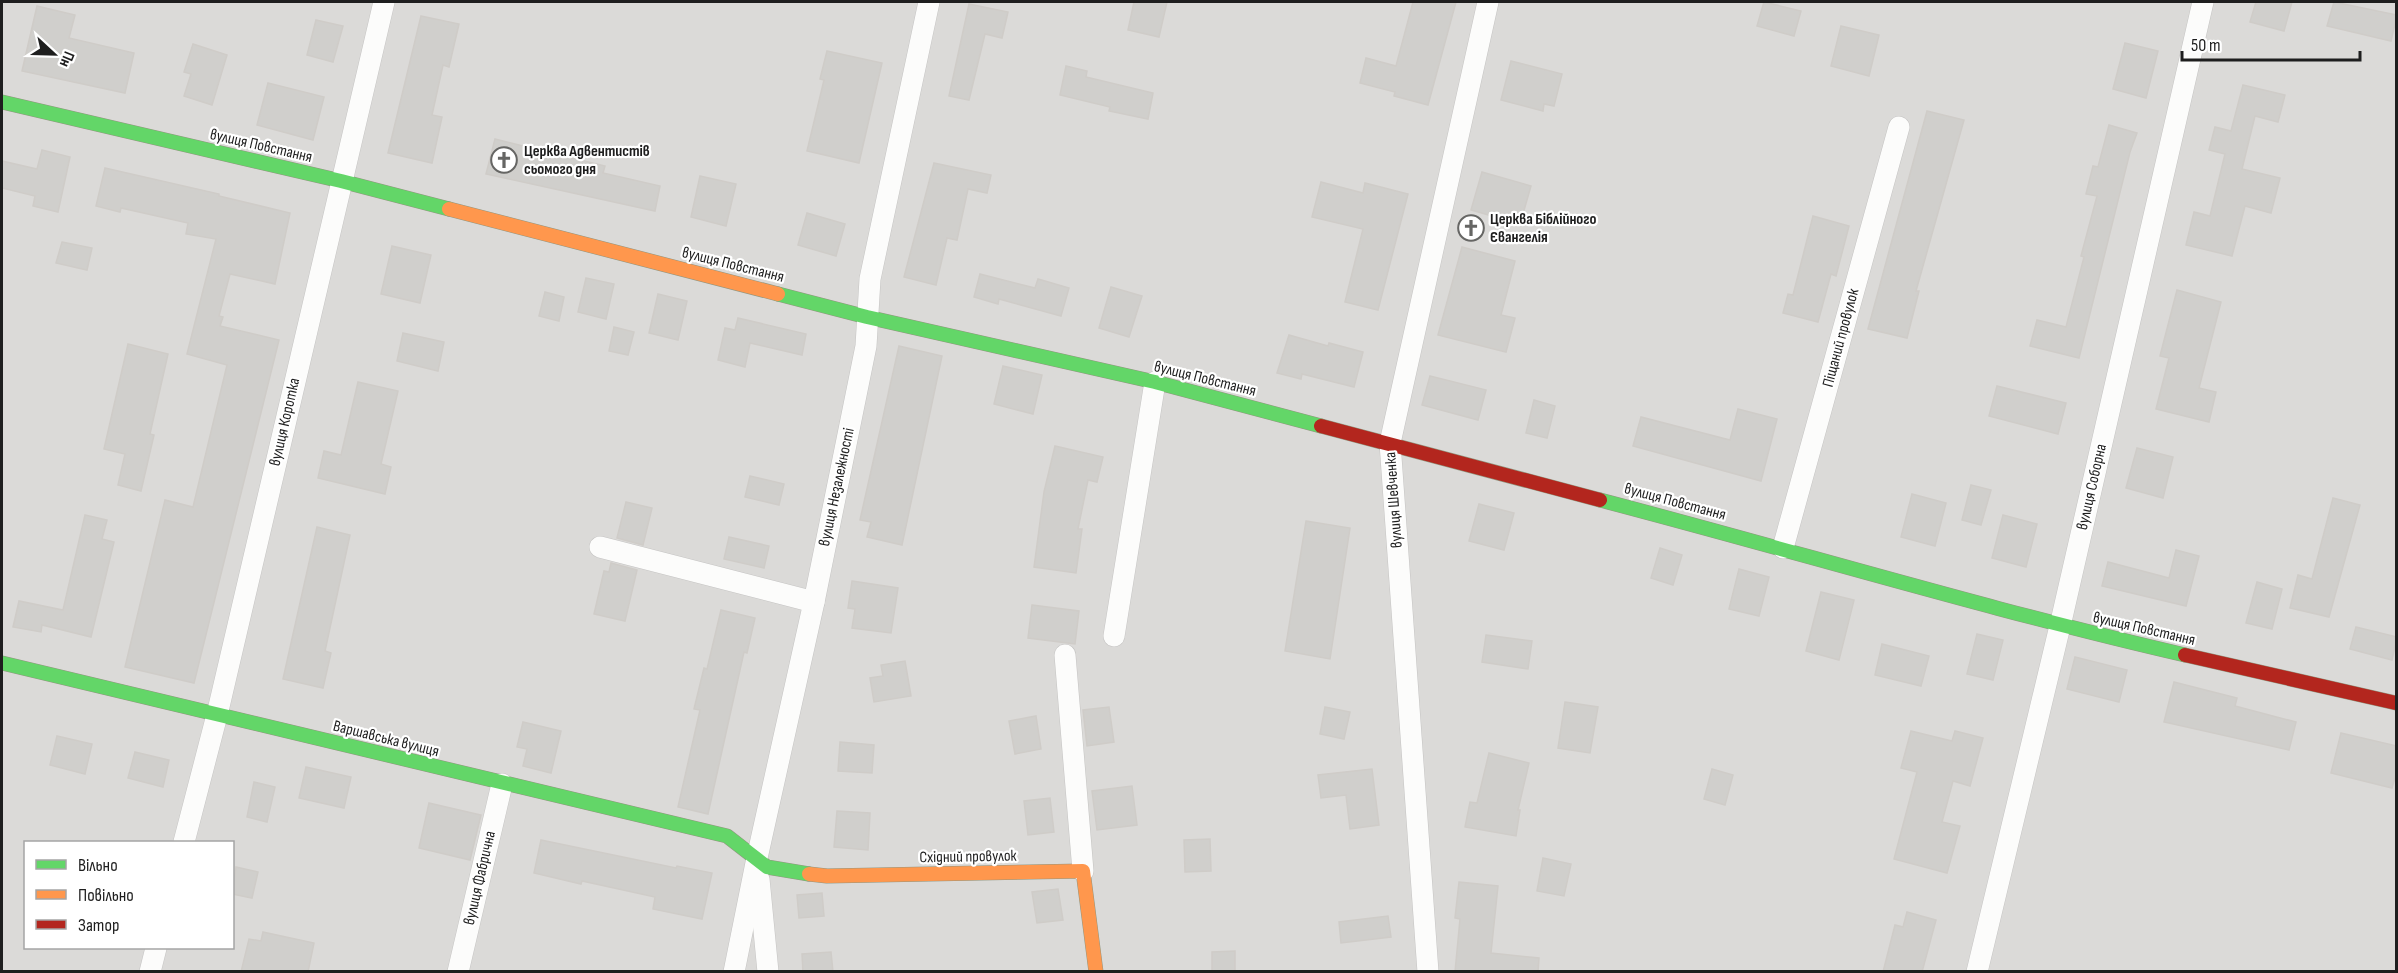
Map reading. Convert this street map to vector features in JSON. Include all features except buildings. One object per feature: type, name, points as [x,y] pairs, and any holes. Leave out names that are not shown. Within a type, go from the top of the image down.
[{"type":"street","name":"вулиця Коротка","points":[[185,841],[217,715],[384,2]]},
{"type":"street","name":"вулиця Незалежності","points":[[734,972],[814,602],[866,346],[870,279],[929,2]]},
{"type":"street","name":"вулиця Шевченка","points":[[1428,972],[1390,444],[1488,2]]},
{"type":"street","name":"вулиця Соборна","points":[[1977,972],[2060,627],[2203,2]]},
{"type":"street","name":"вулиця Повстання","points":[[2,102],[341,181],[867,317],[1155,382],[1783,548],[2060,627],[2397,703]]},
{"type":"street","name":"Піщаний провулок","points":[[1783,548],[1899,127]]},
{"type":"street","points":[[1114,636],[1155,382]]},
{"type":"street","points":[[600,547],[814,602]]},
{"type":"street","points":[[1065,655],[1083,871],[1096,972]]},
{"type":"street","name":"Варшавська вулиця","points":[[2,663],[727,836],[757,858]]},
{"type":"street","name":"вулиця Фабрична","points":[[458,972],[502,784]]},
{"type":"street","points":[[757,858],[768,972]]},
{"type":"street","name":"Східний провулок","points":[[757,858],[767,867],[787,872],[826,876],[1083,871]]},
{"type":"street","points":[[150,972],[156,949]]},
{"type":"shaded area","points":[[2,2],[2396,2],[2396,971],[2,972]]},
{"type":"traffic: fast","points":[[2,102],[341,181],[449,209]]},
{"type":"traffic: fast","points":[[778,294],[867,317],[1155,382],[1321,426]]},
{"type":"traffic: fast","points":[[1600,500],[1965,600],[2185,655]]},
{"type":"traffic: fast","points":[[2,663],[727,836],[767,867],[809,874]]},
{"type":"traffic: slow","points":[[449,209],[778,294]]},
{"type":"traffic: slow","points":[[809,874],[827,876],[1083,871],[1096,972]]},
{"type":"traffic: jam","points":[[1321,426],[1600,500]]},
{"type":"traffic: jam","points":[[2185,655],[2396,703]]},
{"type":"place","name":"Церква Адвентистів сьомого дня","points":[[504,160]]},
{"type":"place","name":"Церква Біблійного Євангелія","points":[[1471,228]]}]
